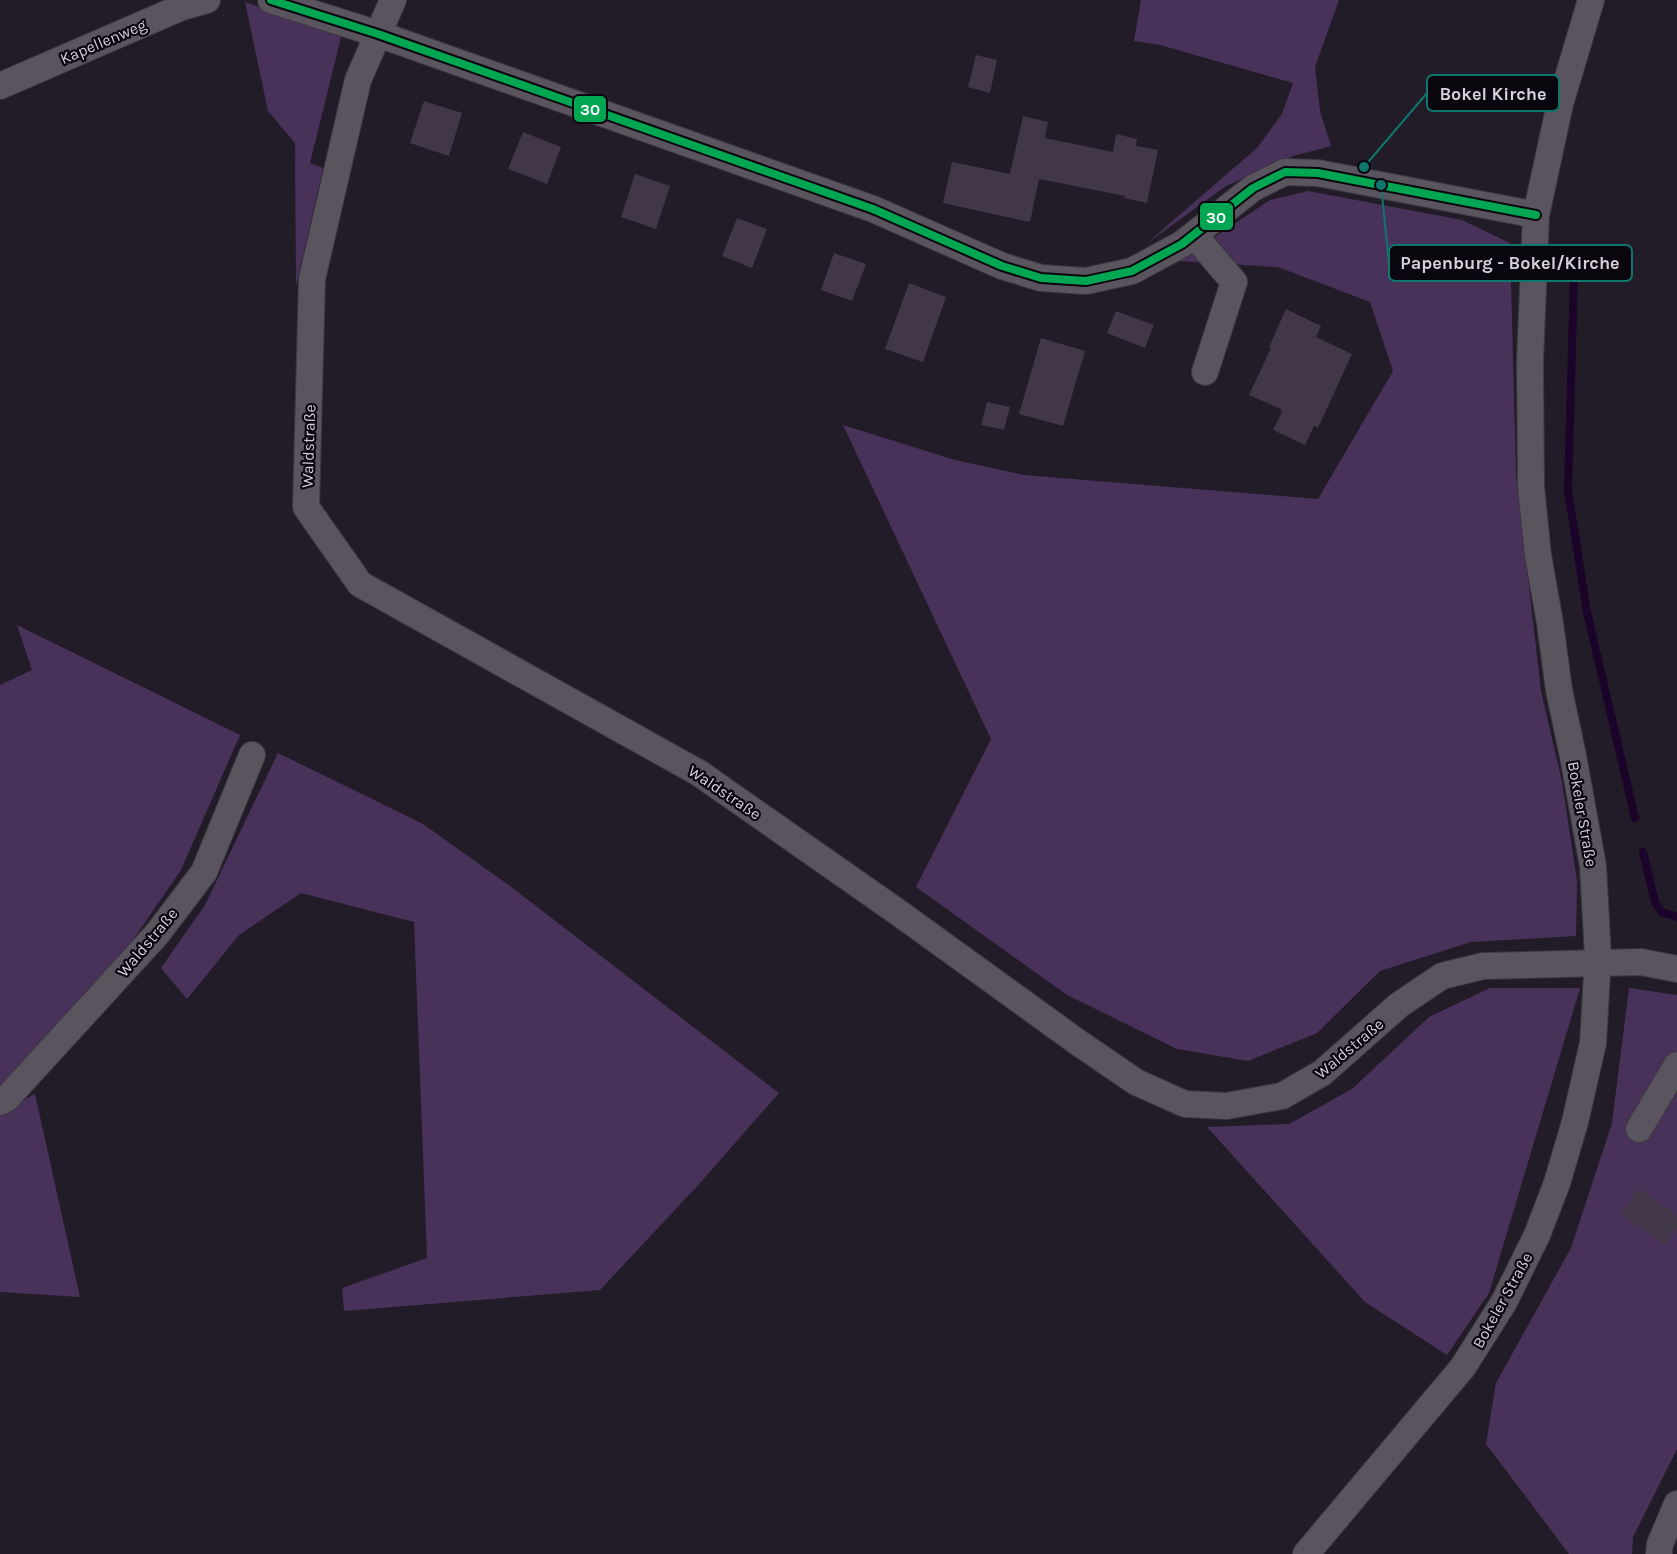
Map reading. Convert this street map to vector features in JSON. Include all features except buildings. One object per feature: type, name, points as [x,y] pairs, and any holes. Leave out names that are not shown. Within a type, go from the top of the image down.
[{"type":"street","name":"Kapellenweg","points":[[0,86],[182,7],[207,0]]},
{"type":"street","points":[[271,0],[378,34],[873,209],[1002,266],[1041,278],[1086,281],[1132,271],[1182,244],[1253,188],[1285,172],[1318,173],[1536,215]]},
{"type":"street","name":"Waldstraße","points":[[393,0],[358,80],[312,279],[306,507],[360,584],[699,772],[1136,1082],[1185,1104],[1227,1106],[1282,1096],[1322,1073],[1399,1005],[1442,976],[1483,966],[1641,963],[1677,969]]},
{"type":"street","name":"Bokeler Straße","points":[[1306,1554],[1463,1367],[1504,1302],[1537,1235],[1553,1193],[1575,1122],[1609,964],[1573,756],[1559,690],[1538,555],[1531,487],[1530,362],[1536,215],[1560,104],[1591,0]]},
{"type":"street","points":[[1194,235],[1234,282],[1205,372]]},
{"type":"street","name":"Waldstraße","points":[[0,1102],[7,1098],[157,934],[204,872],[252,755]]},
{"type":"street","points":[[1639,1129],[1677,1065]]},
{"type":"street","points":[[1659,1554],[1660,1544],[1677,1504]]},
{"type":"shaded area","points":[[1141,0],[1339,0],[1315,67],[1320,111],[1331,146],[1293,156],[1226,186],[1146,244],[1258,147],[1282,114],[1293,83],[1160,45],[1134,41]]},
{"type":"shaded area","points":[[245,2],[341,37],[310,163],[323,168],[296,286],[295,143],[268,111]]},
{"type":"shaded area","points":[[1308,191],[1462,220],[1510,243],[1516,473],[1541,691],[1562,782],[1577,881],[1576,936],[1471,942],[1380,971],[1317,1033],[1248,1061],[1177,1049],[1067,995],[916,887],[991,739],[843,425],[955,460],[1024,475],[1318,499],[1393,371],[1370,302],[1278,267],[1179,261],[1270,200]]},
{"type":"shaded area","points":[[17,625],[240,735],[181,870],[126,950],[0,1087],[0,685],[32,670]]},
{"type":"shaded area","points":[[278,753],[423,824],[510,886],[779,1093],[701,1182],[600,1290],[344,1311],[342,1288],[427,1258],[414,922],[301,893],[239,935],[187,999],[161,968],[205,905]]},
{"type":"shaded area","points":[[1490,988],[1580,988],[1489,1293],[1447,1355],[1365,1302],[1207,1127],[1289,1124],[1352,1089],[1429,1017]]},
{"type":"shaded area","points":[[1629,988],[1677,995],[1677,1449],[1633,1537],[1632,1554],[1569,1554],[1486,1444],[1496,1383],[1571,1248],[1612,1123]]},
{"type":"shaded area","points":[[35,1094],[80,1297],[0,1292],[0,1113]]},
{"type":"waterway","points":[[1574,274],[1568,491],[1587,612],[1635,818]]},
{"type":"waterway","points":[[1643,852],[1655,902],[1662,912],[1677,917]]},
{"type":"transit line","name":"30","points":[[271,0],[378,34],[873,209],[1002,266],[1041,278],[1086,281],[1132,271],[1182,244],[1253,188],[1285,172],[1318,173],[1536,215]]},
{"type":"place","name":"Bokel Kirche","points":[[1364,167]]},
{"type":"place","name":"Papenburg - Bokel/Kirche","points":[[1381,185]]}]
